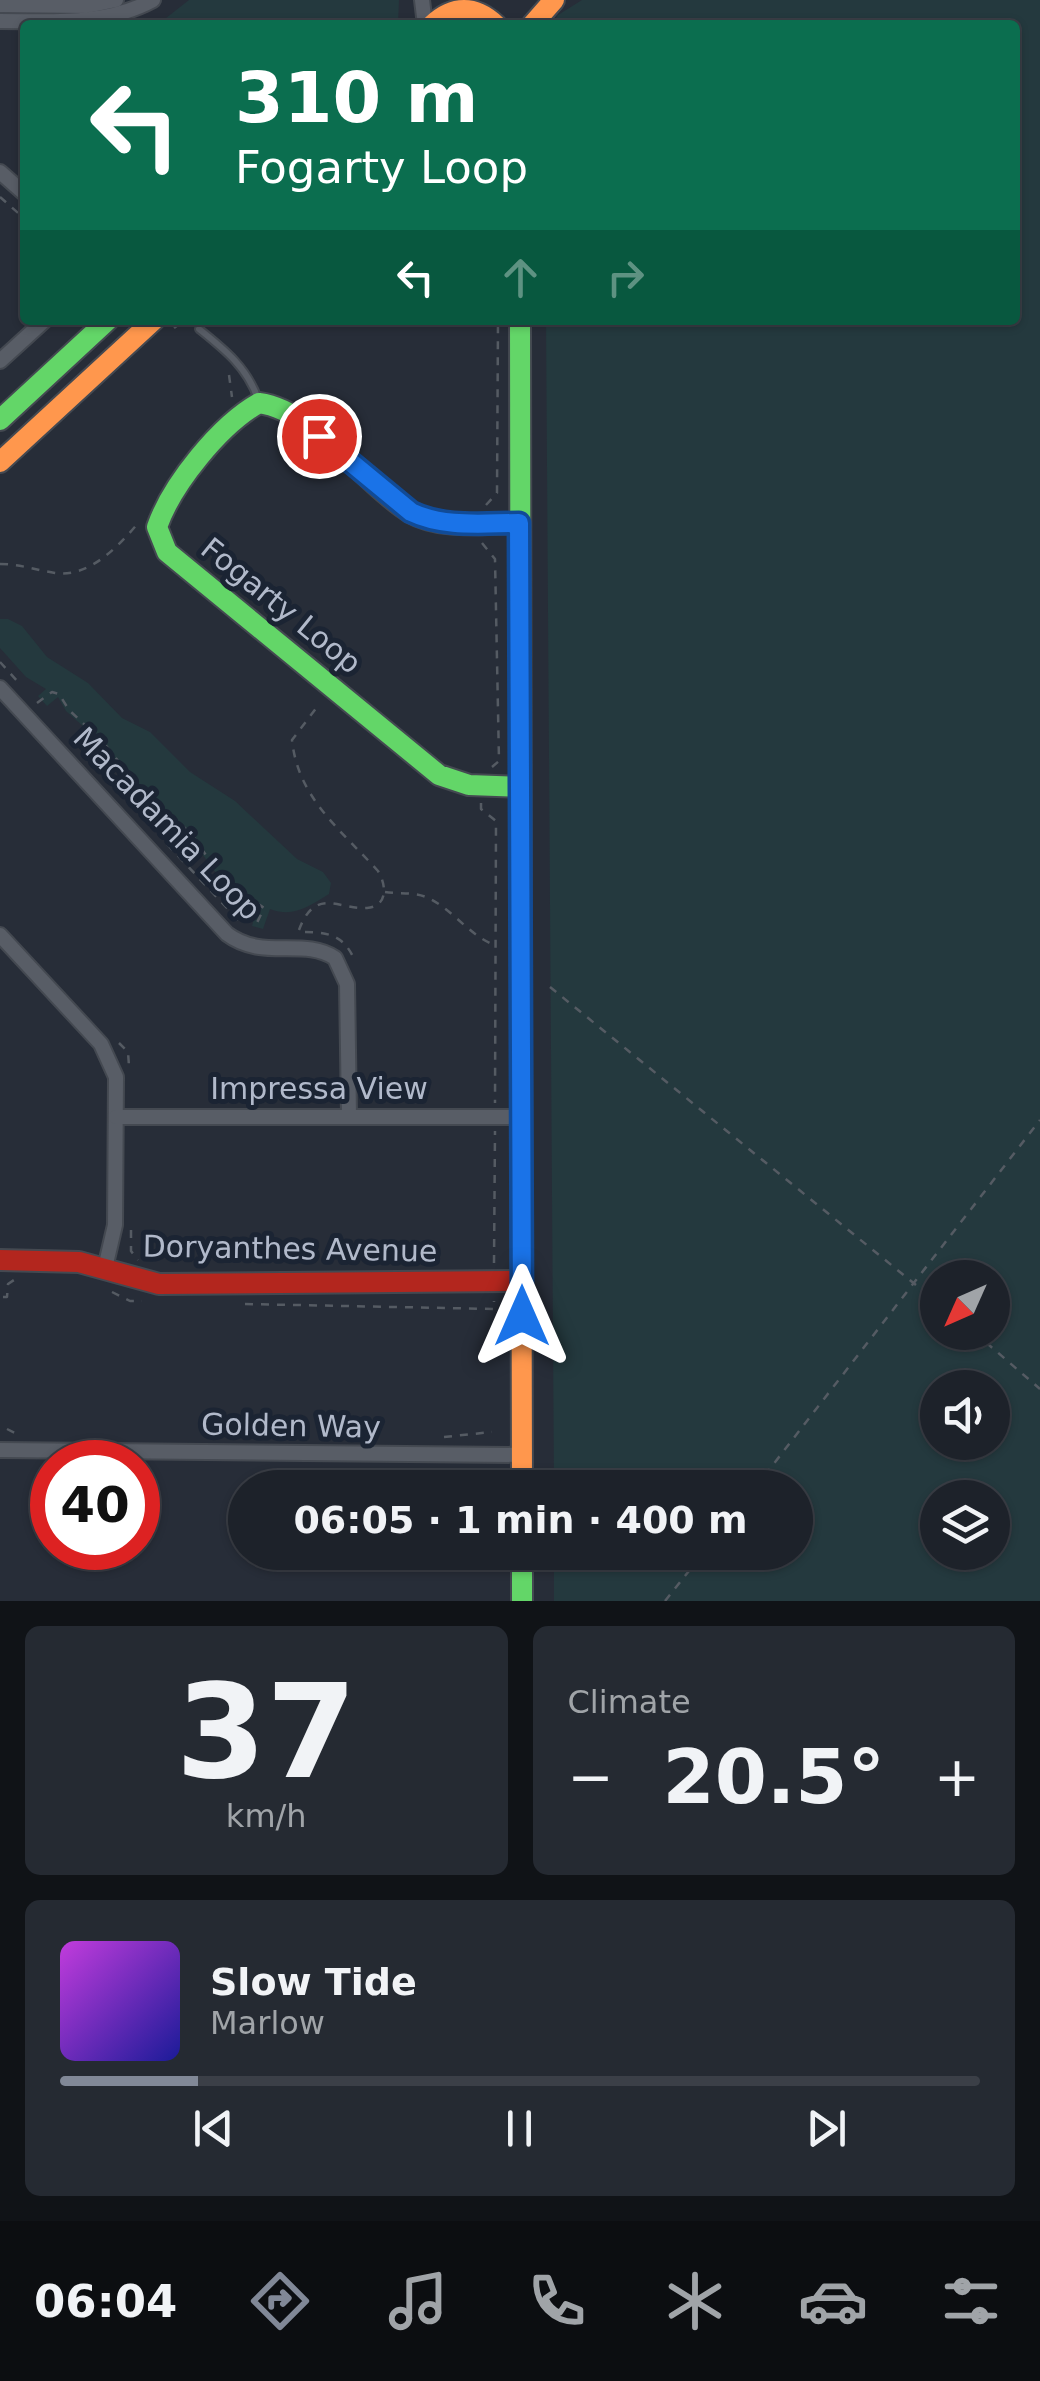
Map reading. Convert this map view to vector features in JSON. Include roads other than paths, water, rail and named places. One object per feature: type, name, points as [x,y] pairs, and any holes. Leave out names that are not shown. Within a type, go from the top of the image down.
[{"type":"street","points":[[0,5],[87,6],[116,0]]},
{"type":"street","points":[[35,20],[105,18],[152,0]]},
{"type":"street","points":[[536,20],[554,0]]},
{"type":"street","points":[[436,20],[472,4],[492,20]]},
{"type":"street","points":[[0,172],[20,190]]},
{"type":"street","points":[[0,362],[40,325]]},
{"type":"street","points":[[0,420],[103,325]]},
{"type":"street","points":[[0,462],[149,325]]},
{"type":"street","points":[[520,325],[522,1470]]},
{"type":"street","points":[[259,403],[289,411],[411,512],[440,523],[479,530],[519,523]]},
{"type":"street","name":"Fogarty Loop","points":[[259,403],[236,416],[166,501],[158,528],[167,552],[439,775],[457,784],[480,788],[520,787]]},
{"type":"street","name":"Macadamia Loop","points":[[0,688],[227,934],[254,948],[312,950],[335,958],[346,984],[348,1115]]},
{"type":"street","points":[[0,935],[106,1053],[116,1077],[115,1225],[106,1278]]},
{"type":"street","name":"Impressa View","points":[[116,1117],[521,1117]]},
{"type":"street","name":"Doryanthes Avenue","points":[[0,1260],[57,1259],[106,1278],[160,1284],[522,1280]]},
{"type":"street","name":"Golden Way","points":[[0,1450],[522,1456]]},
{"type":"street","points":[[522,1570],[522,1601]]},
{"type":"lane","points":[[199,329],[248,375],[259,403]]}]
